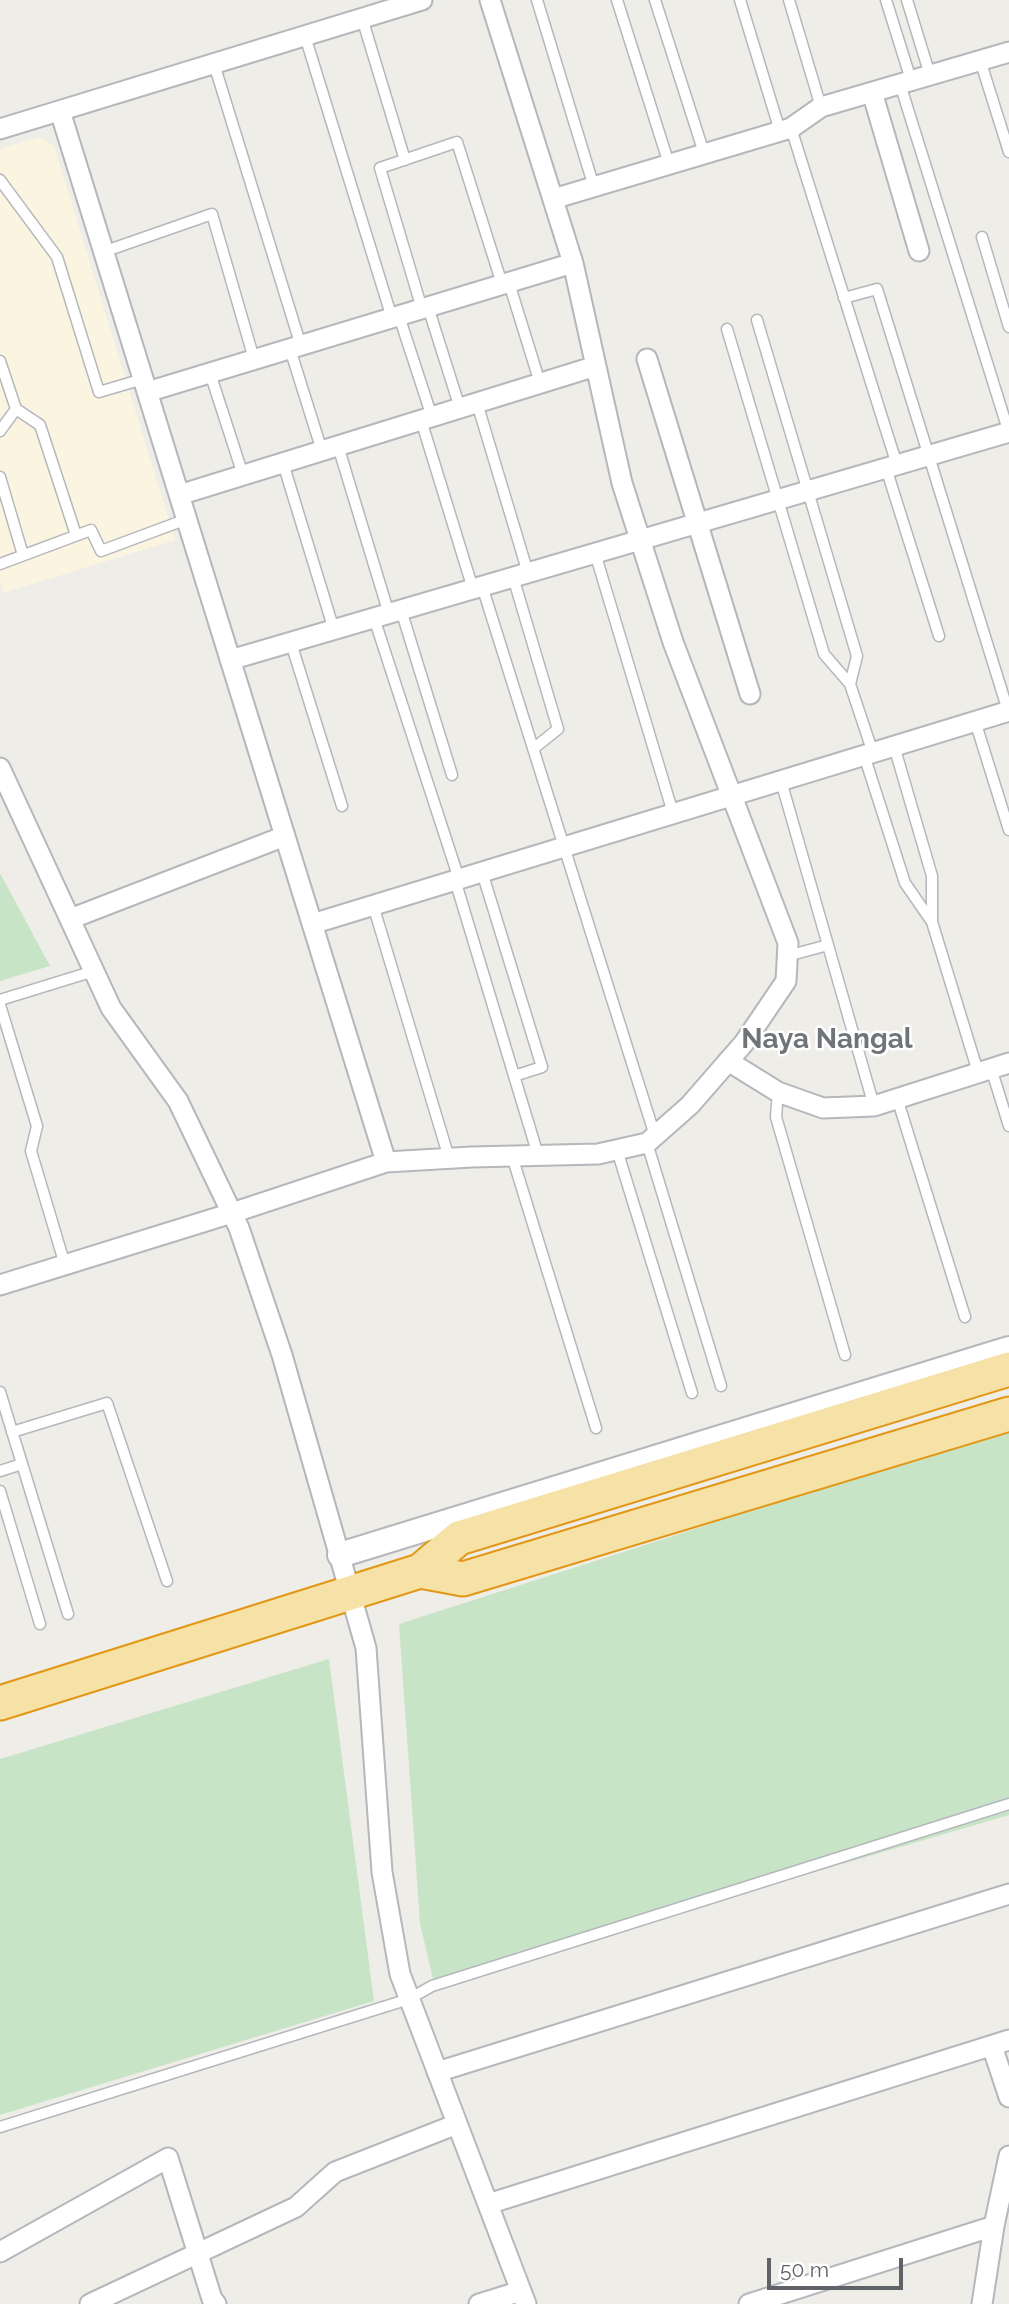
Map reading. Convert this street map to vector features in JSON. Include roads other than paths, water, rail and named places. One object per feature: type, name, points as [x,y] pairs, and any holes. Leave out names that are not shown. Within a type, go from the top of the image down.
[{"type":"highway","points":[[0,1703],[420,1571],[458,1538],[1009,1369]]},
{"type":"highway","points":[[420,1571],[463,1579],[1009,1415]]},
{"type":"street","points":[[0,129],[422,0]]},
{"type":"street","points":[[0,1285],[386,1162],[598,1154],[651,1139],[690,1105],[728,1062],[786,981],[788,943],[673,642],[622,483],[573,263],[491,0]]},
{"type":"street","points":[[553,200],[786,130],[821,107],[1009,52]]},
{"type":"street","points":[[872,92],[919,251]]},
{"type":"street","points":[[60,111],[386,1162]]},
{"type":"street","points":[[145,385],[210,373],[573,263]]},
{"type":"street","points":[[646,359],[750,694]]},
{"type":"street","points":[[179,495],[596,366]]},
{"type":"street","points":[[230,660],[1009,432]]},
{"type":"street","points":[[313,923],[1009,712]]},
{"type":"street","points":[[0,768],[111,1008],[178,1101],[232,1213],[282,1354],[366,1648],[382,1872],[400,1974],[523,2297],[479,2304]]},
{"type":"street","points":[[70,919],[285,836]]},
{"type":"street","points":[[728,1062],[778,1092],[823,1108],[874,1106],[993,1068]]},
{"type":"street","points":[[340,1555],[1009,1349]]},
{"type":"street","points":[[476,1575],[515,1580],[1009,1429]]},
{"type":"street","points":[[466,1536],[489,1509]]},
{"type":"street","points":[[437,2072],[1009,1894]]},
{"type":"street","points":[[488,2204],[1001,2043],[1009,2097]]},
{"type":"street","points":[[90,2304],[296,2207],[335,2172],[457,2124]]},
{"type":"street","points":[[982,2304],[994,2226],[1009,2156]]},
{"type":"street","points":[[0,2252],[168,2158],[212,2299],[216,2304]]},
{"type":"street","points":[[749,2304],[994,2226]]},
{"type":"lane","points":[[537,0],[594,187]]},
{"type":"lane","points":[[617,0],[668,164]]},
{"type":"lane","points":[[655,0],[704,153]]},
{"type":"lane","points":[[740,0],[844,298],[939,636]]},
{"type":"lane","points":[[789,0],[821,107]]},
{"type":"lane","points":[[886,0],[914,80],[1009,432]]},
{"type":"lane","points":[[907,0],[914,80]]},
{"type":"lane","points":[[362,18],[405,160]]},
{"type":"lane","points":[[305,36],[396,317],[478,587],[533,749],[651,1139],[721,1386]]},
{"type":"lane","points":[[980,60],[1009,152]]},
{"type":"lane","points":[[214,64],[295,347],[388,614],[452,775]]},
{"type":"lane","points":[[533,749],[558,729],[521,575],[469,406],[425,308],[380,168],[457,142],[540,383]]},
{"type":"lane","points":[[0,180],[57,257],[99,393],[145,385]]},
{"type":"lane","points":[[103,251],[212,214],[254,359]]},
{"type":"lane","points":[[982,237],[1009,327]]},
{"type":"lane","points":[[844,298],[877,289],[1009,712]]},
{"type":"lane","points":[[757,320],[857,656],[850,684]]},
{"type":"lane","points":[[727,329],[824,654],[850,684],[905,883],[932,922],[993,1068],[1009,1126]]},
{"type":"lane","points":[[0,361],[16,409],[40,425],[76,535]]},
{"type":"lane","points":[[210,373],[243,475]]},
{"type":"lane","points":[[0,431],[16,409]]},
{"type":"lane","points":[[283,463],[334,630]]},
{"type":"lane","points":[[0,477],[23,555]]},
{"type":"lane","points":[[0,564],[91,530],[101,551],[187,519]]},
{"type":"lane","points":[[595,553],[673,813]]},
{"type":"lane","points":[[388,614],[457,879],[538,1156]]},
{"type":"lane","points":[[290,643],[342,806]]},
{"type":"lane","points":[[975,721],[1009,830]]},
{"type":"lane","points":[[894,746],[932,876],[932,922]]},
{"type":"lane","points":[[781,781],[874,1106]]},
{"type":"lane","points":[[482,872],[542,1067],[514,1076]]},
{"type":"lane","points":[[373,905],[449,1158]]},
{"type":"lane","points":[[787,956],[828,945]]},
{"type":"lane","points":[[65,1265],[31,1151],[37,1126],[0,1002],[94,971]]},
{"type":"lane","points":[[778,1092],[776,1117],[845,1355]]},
{"type":"lane","points":[[897,1098],[965,1317]]},
{"type":"lane","points":[[617,1150],[692,1393]]},
{"type":"lane","points":[[512,1156],[596,1428]]},
{"type":"lane","points":[[0,1392],[68,1614]]},
{"type":"lane","points":[[12,1432],[107,1403],[167,1581]]},
{"type":"lane","points":[[0,1471],[22,1464]]},
{"type":"lane","points":[[0,1491],[40,1624]]},
{"type":"lane","points":[[0,2127],[410,1999],[432,1986],[1009,1804]]},
{"type":"district","name":"Naya Nangal","points":[[827,1040]]}]
